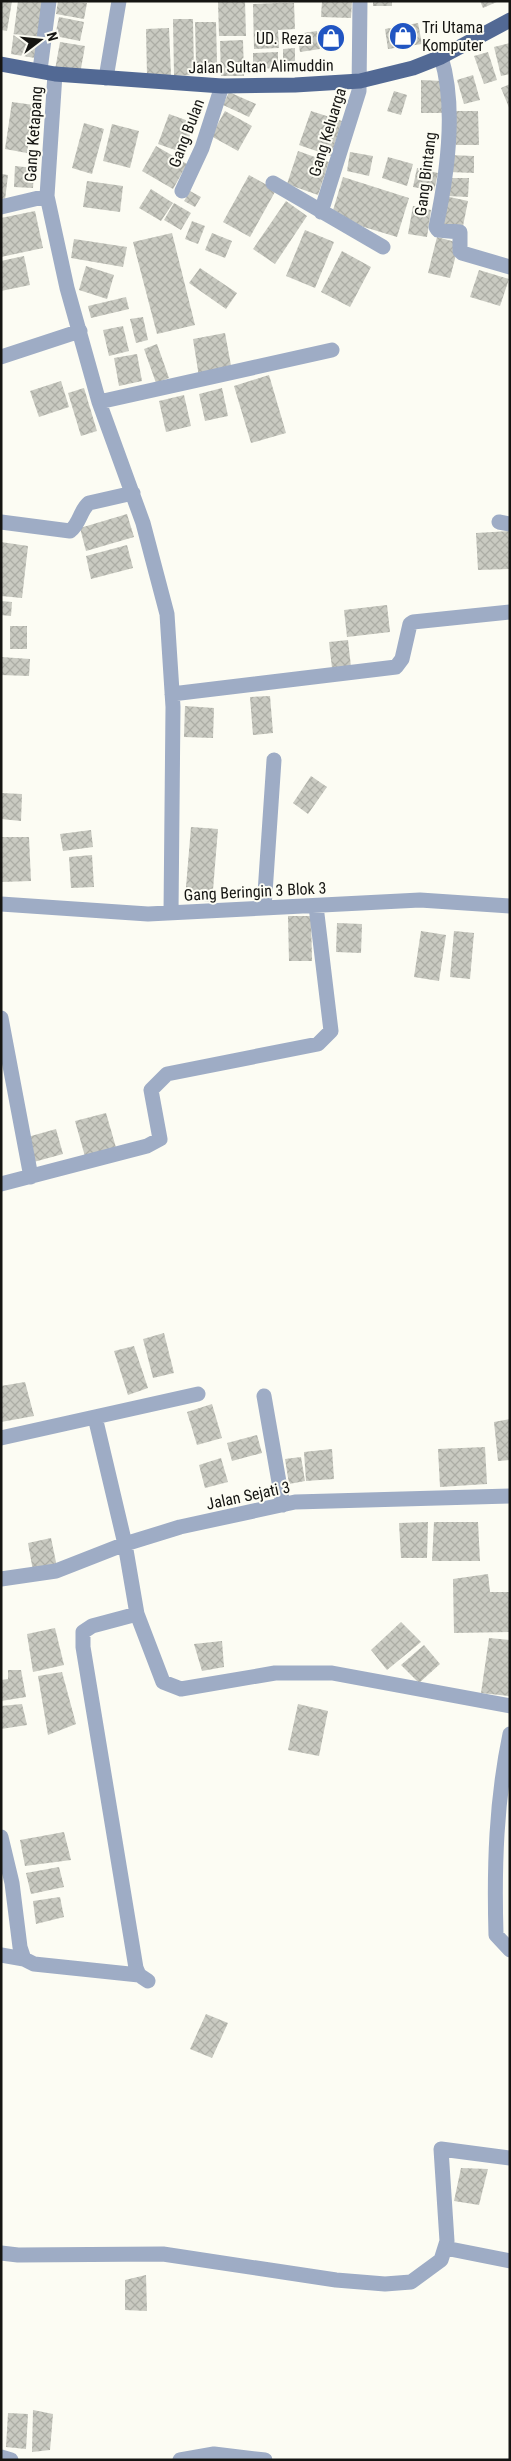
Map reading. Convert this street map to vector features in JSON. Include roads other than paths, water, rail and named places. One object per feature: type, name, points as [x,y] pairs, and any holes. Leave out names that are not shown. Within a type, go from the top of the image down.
[{"type":"main road","name":"Jalan Sultan Alimuddin","points":[[1,64],[48,72],[106,78],[222,86],[295,85],[360,81],[413,68],[441,57],[510,20]]},
{"type":"street","name":"Gang Ketapang","points":[[49,1],[47,196],[99,402],[133,493],[168,614],[172,694],[171,912]]},
{"type":"street","points":[[106,78],[119,1]]},
{"type":"street","name":"Gang Keluarga","points":[[321,212],[360,81],[360,1]]},
{"type":"street","name":"Gang Bintang","points":[[441,57],[446,74],[449,115],[448,140],[436,227],[438,230],[460,232],[460,251],[462,253],[510,267]]},
{"type":"street","name":"Gang Bulan","points":[[182,191],[202,148],[222,86]]},
{"type":"street","points":[[273,182],[383,247]]},
{"type":"street","points":[[1,208],[47,196]]},
{"type":"street","points":[[1,357],[80,331]]},
{"type":"street","points":[[99,402],[332,350]]},
{"type":"street","points":[[1,522],[70,531],[75,527],[85,506],[89,502],[133,493]]},
{"type":"street","points":[[172,694],[396,667],[402,659],[410,624],[413,622],[510,612]]},
{"type":"street","points":[[264,908],[274,760]]},
{"type":"street","name":"Gang Beringin 3 Blok 3","points":[[1,904],[148,914],[420,900],[510,906]]},
{"type":"street","points":[[1,1184],[147,1146],[160,1139],[151,1090],[167,1074],[318,1044],[331,1031],[316,906]]},
{"type":"street","points":[[1,1018],[6,1067],[31,1177]]},
{"type":"street","points":[[1,1438],[198,1394]]},
{"type":"street","points":[[264,1396],[284,1505]]},
{"type":"street","points":[[95,1417],[125,1544],[137,1614],[163,1682],[181,1689],[275,1673],[332,1673],[510,1706]]},
{"type":"street","name":"Jalan Sejati 3","points":[[1,1580],[56,1571],[125,1544],[180,1527],[295,1502],[510,1496]]},
{"type":"street","points":[[1,1955],[24,1959],[34,1964],[144,1978],[136,1968],[82,1647],[83,1632],[92,1626],[137,1614]]},
{"type":"street","points":[[510,1734],[501,1779],[494,1877],[496,1935],[510,1950]]},
{"type":"street","points":[[1,1837],[12,1883],[20,1947],[24,1959]]},
{"type":"street","points":[[1,2253],[18,2255],[164,2254],[336,2280],[385,2284],[411,2282],[441,2260],[447,2241],[442,2149],[510,2158]]},
{"type":"street","points":[[445,2248],[510,2261]]},
{"type":"street","points":[[180,2460],[214,2454],[265,2460]]},
{"type":"street","points":[[1,2457],[11,2460]]},
{"type":"place","name":"Tri Utama Komputer","points":[[403,36]]},
{"type":"place","name":"UD. Reza","points":[[331,38]]}]
